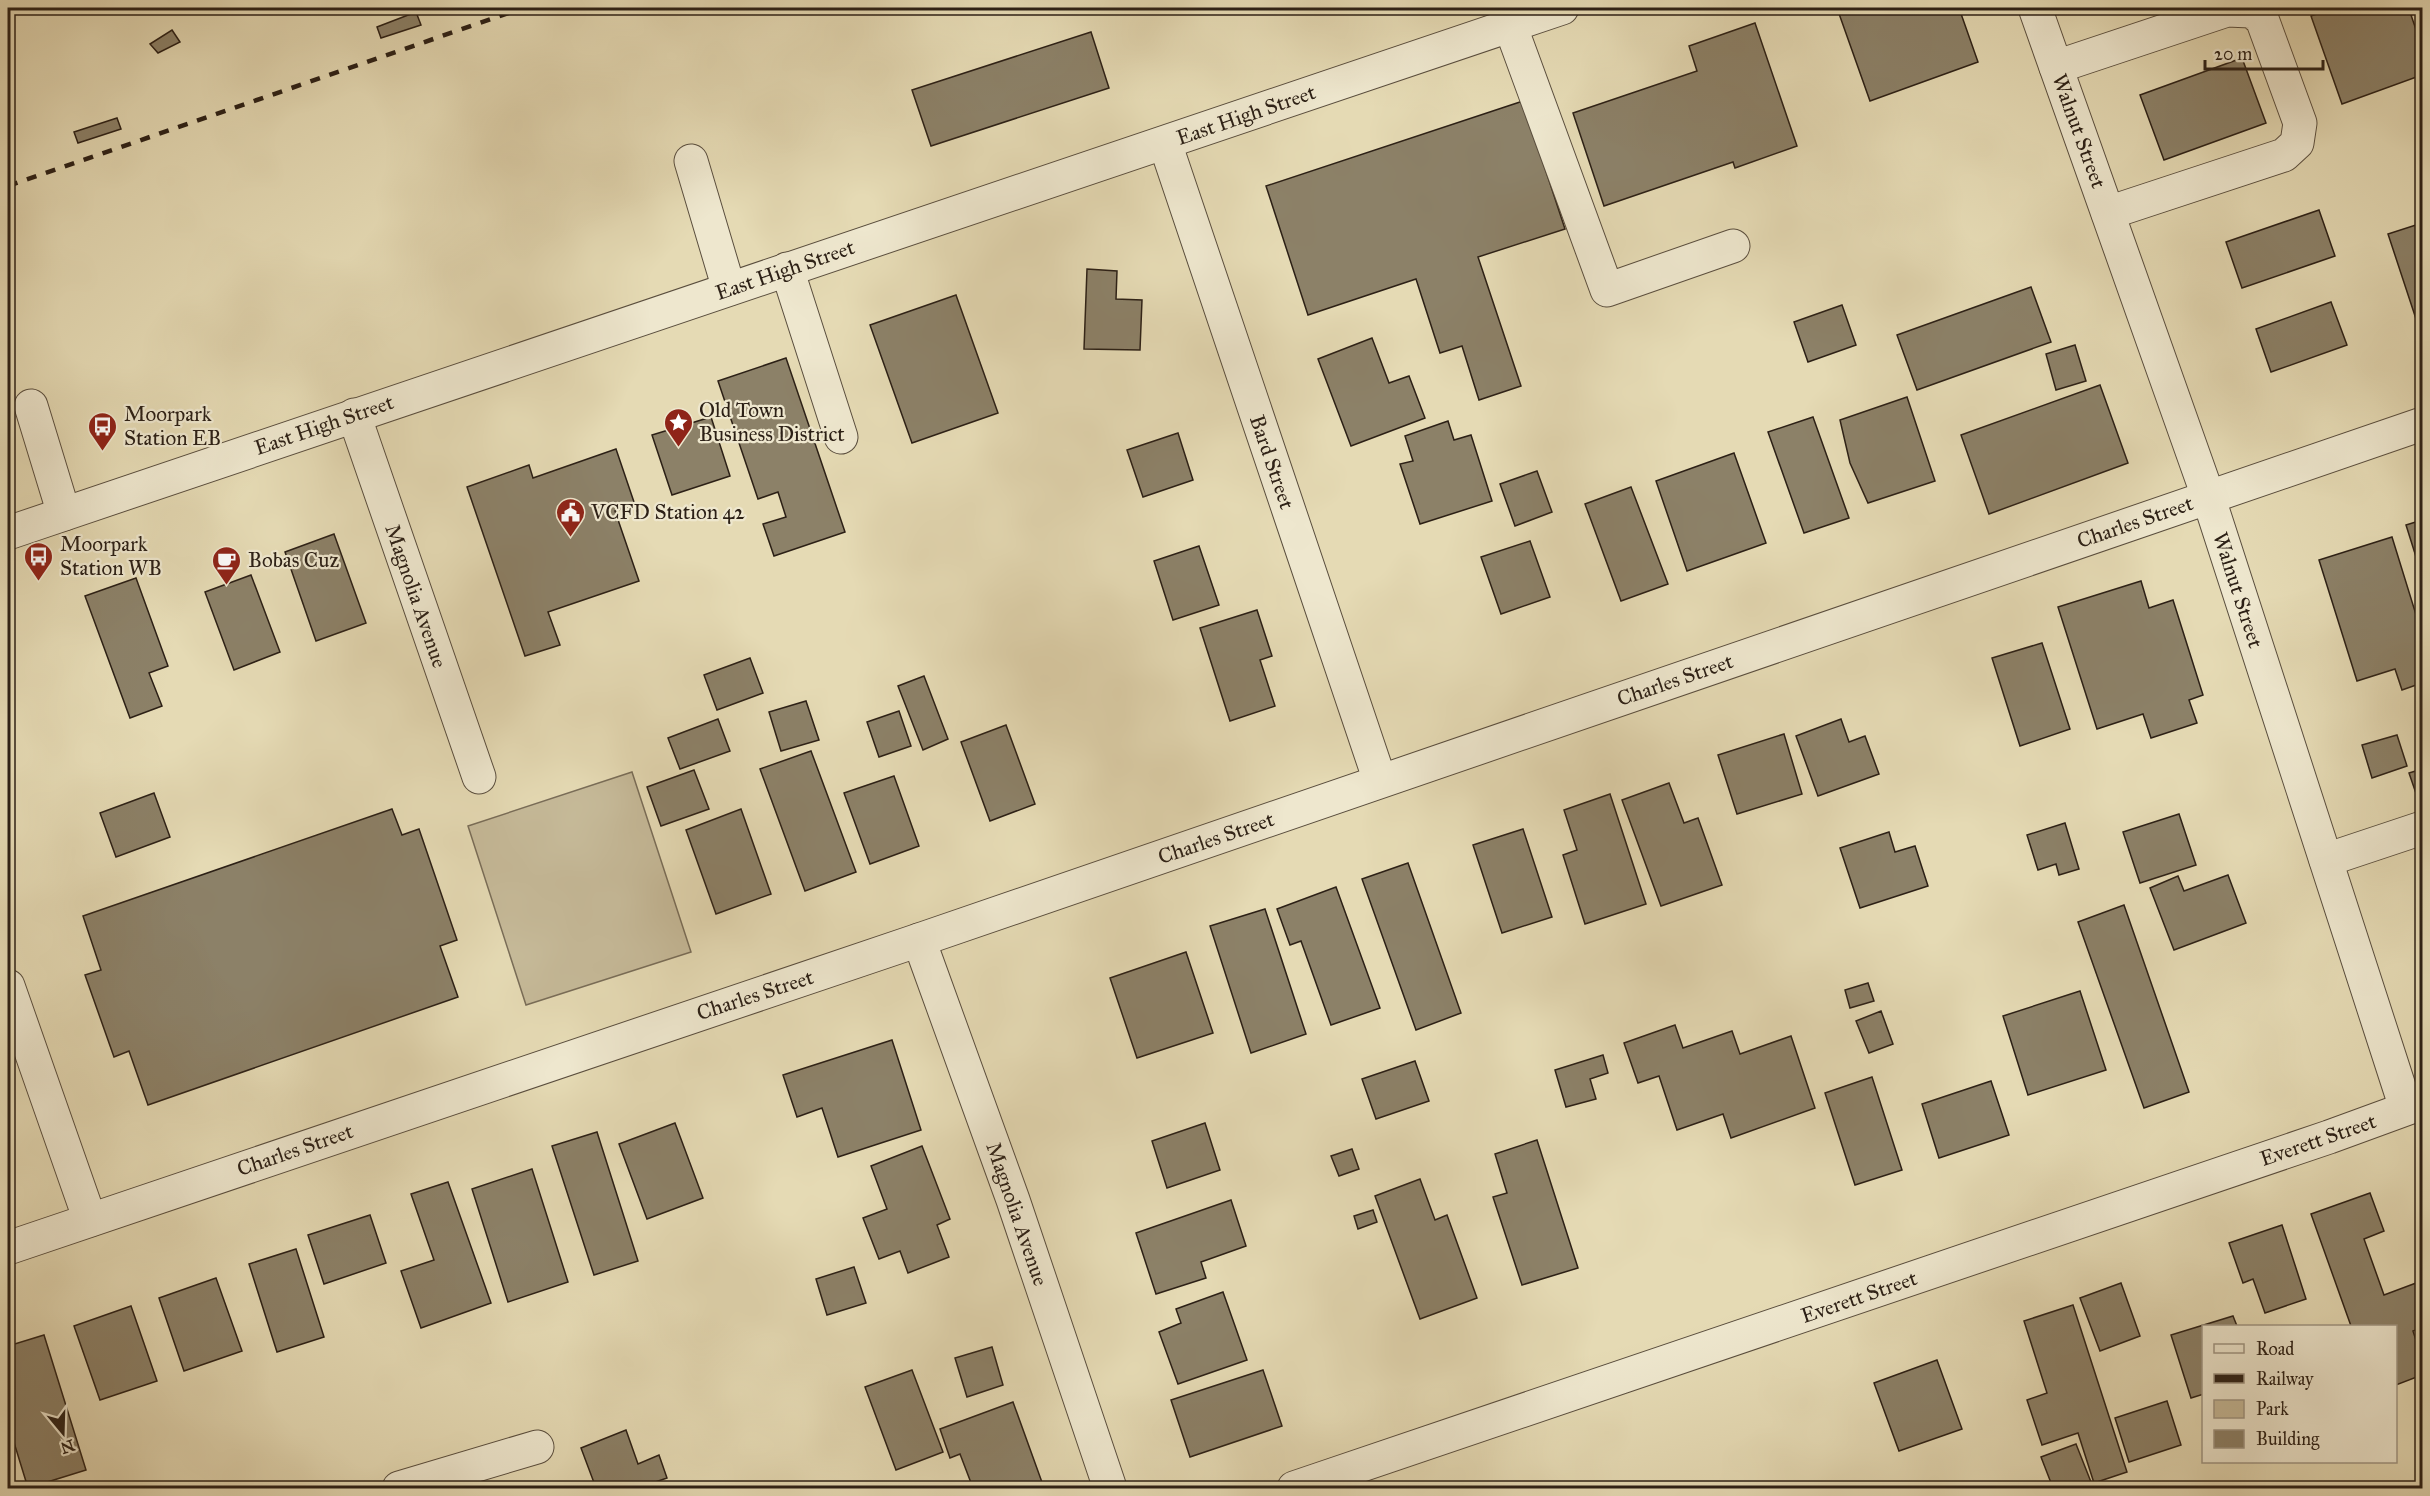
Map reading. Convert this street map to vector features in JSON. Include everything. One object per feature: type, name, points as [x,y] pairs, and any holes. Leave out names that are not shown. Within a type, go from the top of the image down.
[{"type":"street","name":"East High Street","points":[[8,533],[1562,8]]},
{"type":"street","name":"Walnut Street","points":[[2035,8],[2208,496],[2326,860],[2414,1105]]},
{"type":"street","points":[[2056,67],[2227,10],[2251,11],[2262,19],[2300,123],[2297,143],[2284,155],[2108,213]]},
{"type":"street","points":[[1509,25],[1607,290],[1732,246]]},
{"type":"street","name":"Bard Street","points":[[1165,143],[1380,781]]},
{"type":"street","points":[[691,161],[729,289]]},
{"type":"street","points":[[787,269],[841,437]]},
{"type":"street","points":[[31,406],[64,514]]},
{"type":"street","name":"Magnolia Avenue","points":[[354,415],[479,777]]},
{"type":"street","name":"Charles Street","points":[[8,1248],[919,940],[2422,424]]},
{"type":"street","points":[[2326,860],[2422,828]]},
{"type":"street","name":"Magnolia Avenue","points":[[919,940],[1013,1200],[1110,1488]]},
{"type":"street","points":[[8,986],[90,1220]]},
{"type":"street","name":"Everett Street","points":[[1294,1488],[2318,1141],[2414,1105]]},
{"type":"street","points":[[399,1488],[537,1447]]},
{"type":"green space","points":[[632,772],[691,952],[526,1005],[468,826]]},
{"type":"building","points":[[1837,8],[1959,8],[1978,62],[1870,101]]},
{"type":"building","points":[[2334,8],[2422,8],[2422,11],[2411,15],[2422,47],[2422,75],[2342,104],[2311,16]]},
{"type":"building","points":[[416,12],[421,25],[381,38],[377,27]]},
{"type":"building","points":[[1755,23],[1797,146],[1735,168],[1733,162],[1604,206],[1573,113],[1697,71],[1689,46]]},
{"type":"building","points":[[172,30],[180,42],[158,53],[150,44]]},
{"type":"building","points":[[1091,32],[1109,88],[931,146],[912,90]]},
{"type":"building","points":[[2242,58],[2266,123],[2164,160],[2140,95]]},
{"type":"building","points":[[1523,101],[1565,229],[1478,257],[1521,386],[1479,400],[1462,346],[1440,353],[1416,279],[1308,315],[1266,186]]},
{"type":"building","points":[[117,118],[121,129],[78,143],[74,132]]},
{"type":"building","points":[[2319,210],[2335,256],[2242,288],[2226,242]]},
{"type":"building","points":[[2422,223],[2422,333],[2421,334],[2388,234]]},
{"type":"building","points":[[1087,269],[1117,271],[1116,299],[1142,300],[1140,350],[1084,349]]},
{"type":"building","points":[[2031,287],[2051,342],[1917,390],[1897,335]]},
{"type":"building","points":[[956,295],[998,413],[912,443],[870,325]]},
{"type":"building","points":[[2331,302],[2347,345],[2271,372],[2256,329]]},
{"type":"building","points":[[1842,305],[1856,345],[1808,362],[1794,322]]},
{"type":"building","points":[[1372,338],[1389,383],[1409,376],[1425,418],[1351,446],[1318,359]]},
{"type":"building","points":[[2075,345],[2086,381],[2056,390],[2046,354]]},
{"type":"building","points":[[786,358],[845,532],[774,556],[763,524],[786,517],[778,492],[758,499],[718,381]]},
{"type":"building","points":[[2100,385],[2128,463],[1989,514],[1961,435]]},
{"type":"building","points":[[1907,397],[1935,481],[1868,503],[1850,463],[1840,420]]},
{"type":"building","points":[[711,417],[730,476],[672,495],[652,435]]},
{"type":"building","points":[[1813,417],[1849,518],[1804,533],[1768,432]]},
{"type":"building","points":[[1448,421],[1454,440],[1471,435],[1492,501],[1420,524],[1400,464],[1413,461],[1405,436]]},
{"type":"building","points":[[1178,433],[1193,480],[1143,497],[1127,450]]},
{"type":"building","points":[[616,449],[635,505],[615,511],[639,581],[548,612],[560,645],[525,656],[467,487],[529,465],[533,478]]},
{"type":"building","points":[[1734,453],[1766,543],[1687,571],[1656,481]]},
{"type":"building","points":[[1537,471],[1552,512],[1515,526],[1500,484]]},
{"type":"building","points":[[1631,487],[1668,584],[1621,601],[1585,504]]},
{"type":"building","points":[[2422,520],[2422,558],[2417,560],[2406,525]]},
{"type":"building","points":[[334,534],[366,623],[316,641],[285,552]]},
{"type":"building","points":[[2392,537],[2422,634],[2422,683],[2402,690],[2395,669],[2357,681],[2319,560]]},
{"type":"building","points":[[1530,541],[1550,597],[1501,614],[1481,557]]},
{"type":"building","points":[[1199,546],[1219,605],[1173,620],[1154,561]]},
{"type":"building","points":[[251,575],[280,652],[234,670],[205,592]]},
{"type":"building","points":[[136,578],[168,666],[149,673],[162,706],[130,718],[85,596]]},
{"type":"building","points":[[2141,581],[2149,608],[2173,600],[2203,695],[2189,700],[2197,723],[2151,738],[2143,714],[2097,729],[2058,607]]},
{"type":"building","points":[[1257,610],[1272,656],[1260,660],[1275,706],[1230,721],[1200,628]]},
{"type":"building","points":[[2042,643],[2070,729],[2020,746],[1992,658]]},
{"type":"building","points":[[750,658],[763,693],[717,710],[704,675]]},
{"type":"building","points":[[924,676],[948,739],[923,750],[898,686]]},
{"type":"building","points":[[806,701],[819,740],[781,751],[769,712]]},
{"type":"building","points":[[899,711],[911,746],[879,757],[867,722]]},
{"type":"building","points":[[718,719],[730,751],[680,769],[668,738]]},
{"type":"building","points":[[1841,719],[1849,742],[1865,736],[1879,774],[1818,796],[1796,736]]},
{"type":"building","points":[[1006,725],[1035,804],[990,821],[961,742]]},
{"type":"building","points":[[1784,734],[1802,794],[1737,814],[1718,755]]},
{"type":"building","points":[[2397,735],[2407,766],[2372,778],[2362,745]]},
{"type":"building","points":[[811,751],[856,872],[805,891],[760,769]]},
{"type":"building","points":[[2422,769],[2422,808],[2421,808],[2409,773]]},
{"type":"building","points":[[694,770],[709,809],[661,826],[647,787]]},
{"type":"building","points":[[894,776],[919,846],[870,864],[844,793]]},
{"type":"building","points":[[1669,783],[1684,823],[1698,818],[1722,885],[1661,906],[1622,800]]},
{"type":"building","points":[[154,793],[170,837],[116,857],[100,813]]},
{"type":"building","points":[[1610,794],[1646,904],[1585,924],[1563,855],[1577,850],[1564,810]]},
{"type":"building","points":[[392,809],[402,835],[419,829],[457,940],[440,946],[458,997],[148,1105],[129,1051],[114,1057],[85,975],[101,970],[83,916]]},
{"type":"building","points":[[741,809],[771,894],[716,914],[686,830]]},
{"type":"building","points":[[2179,814],[2196,865],[2140,883],[2123,832]]},
{"type":"building","points":[[2065,823],[2079,869],[2059,875],[2056,864],[2038,870],[2027,835]]},
{"type":"building","points":[[1523,829],[1552,917],[1502,933],[1473,845]]},
{"type":"building","points":[[1889,832],[1895,852],[1915,846],[1928,886],[1860,908],[1840,848]]},
{"type":"building","points":[[1408,863],[1461,1013],[1416,1030],[1362,879]]},
{"type":"building","points":[[2228,875],[2246,923],[2174,950],[2150,888],[2178,876],[2184,891]]},
{"type":"building","points":[[1336,887],[1380,1008],[1331,1025],[1301,941],[1290,945],[1277,909]]},
{"type":"building","points":[[2124,905],[2189,1092],[2144,1108],[2078,922]]},
{"type":"building","points":[[1265,909],[1306,1034],[1251,1053],[1210,926]]},
{"type":"building","points":[[1186,952],[1213,1033],[1137,1058],[1110,978]]},
{"type":"building","points":[[1868,983],[1874,1001],[1850,1008],[1845,990]]},
{"type":"building","points":[[2080,991],[2106,1070],[2028,1095],[2003,1016]]},
{"type":"building","points":[[1881,1011],[1893,1044],[1869,1053],[1856,1021]]},
{"type":"building","points":[[1675,1025],[1683,1048],[1732,1031],[1740,1054],[1791,1036],[1815,1108],[1731,1138],[1723,1114],[1677,1130],[1659,1076],[1638,1083],[1624,1043]]},
{"type":"building","points":[[892,1040],[921,1130],[838,1157],[822,1108],[797,1117],[783,1075]]},
{"type":"building","points":[[1603,1055],[1608,1073],[1590,1079],[1596,1099],[1566,1107],[1555,1070]]},
{"type":"building","points":[[1415,1061],[1429,1101],[1376,1119],[1362,1079]]},
{"type":"building","points":[[1872,1077],[1902,1170],[1855,1185],[1825,1093]]},
{"type":"building","points":[[1991,1081],[2009,1135],[1939,1158],[1922,1104]]},
{"type":"building","points":[[675,1123],[703,1198],[647,1219],[619,1144]]},
{"type":"building","points":[[1205,1123],[1220,1170],[1167,1188],[1152,1141]]},
{"type":"building","points":[[597,1132],[638,1261],[594,1275],[552,1146]]},
{"type":"building","points":[[1537,1140],[1578,1268],[1522,1285],[1493,1197],[1507,1193],[1495,1154]]},
{"type":"building","points":[[922,1146],[950,1219],[937,1225],[949,1257],[908,1273],[900,1251],[879,1259],[863,1218],[887,1209],[871,1166]]},
{"type":"building","points":[[1352,1149],[1359,1169],[1339,1176],[1331,1156]]},
{"type":"building","points":[[532,1169],[568,1282],[508,1302],[472,1189]]},
{"type":"building","points":[[1420,1179],[1435,1220],[1447,1215],[1477,1298],[1420,1319],[1375,1196]]},
{"type":"building","points":[[448,1182],[491,1303],[421,1328],[401,1271],[434,1260],[411,1194]]},
{"type":"building","points":[[2370,1193],[2384,1231],[2364,1239],[2384,1295],[2416,1283],[2422,1302],[2422,1328],[2413,1331],[2422,1359],[2422,1375],[2397,1385],[2397,1325],[2351,1325],[2311,1214]]},
{"type":"building","points":[[1231,1200],[1246,1246],[1201,1262],[1206,1278],[1156,1294],[1136,1233]]},
{"type":"building","points":[[1373,1210],[1377,1222],[1358,1229],[1354,1216]]},
{"type":"building","points":[[370,1215],[386,1263],[324,1284],[308,1235]]},
{"type":"building","points":[[2282,1225],[2306,1299],[2265,1313],[2253,1279],[2243,1283],[2229,1243]]},
{"type":"building","points":[[296,1249],[324,1337],[277,1352],[249,1264]]},
{"type":"building","points":[[854,1267],[866,1303],[827,1315],[816,1279]]},
{"type":"building","points":[[216,1278],[242,1351],[184,1371],[159,1298]]},
{"type":"building","points":[[2121,1283],[2140,1336],[2100,1351],[2080,1298]]},
{"type":"building","points":[[1223,1292],[1247,1360],[1178,1384],[1159,1332],[1181,1323],[1176,1309]]},
{"type":"building","points":[[2073,1305],[2127,1472],[2094,1483],[2078,1433],[2042,1445],[2027,1400],[2047,1393],[2024,1321]]},
{"type":"building","points":[[131,1306],[157,1381],[100,1400],[74,1326]]},
{"type":"building","points":[[2233,1316],[2237,1325],[2204,1325]]},
{"type":"building","points":[[2202,1326],[2202,1395],[2191,1398],[2171,1335]]},
{"type":"building","points":[[44,1335],[86,1470],[28,1488],[8,1423],[8,1346]]},
{"type":"building","points":[[992,1347],[1003,1385],[967,1397],[955,1358]]},
{"type":"building","points":[[1937,1360],[1962,1429],[1899,1451],[1874,1383]]},
{"type":"building","points":[[912,1370],[943,1452],[896,1470],[865,1387]]},
{"type":"building","points":[[1263,1370],[1282,1426],[1190,1457],[1171,1400]]},
{"type":"building","points":[[2167,1401],[2181,1445],[2129,1462],[2115,1418]]},
{"type":"building","points":[[1013,1402],[1043,1485],[1034,1488],[973,1488],[960,1454],[950,1458],[940,1429]]},
{"type":"building","points":[[626,1430],[638,1464],[659,1455],[667,1478],[638,1488],[596,1488],[581,1448]]},
{"type":"building","points":[[2076,1444],[2091,1482],[2073,1488],[2053,1488],[2041,1457]]},
{"type":"railway","points":[[8,186],[523,8]]},
{"type":"place","name":"Old Town Business District","points":[[678,448]]},
{"type":"place","name":"Moorpark Station EB","points":[[103,452]]},
{"type":"place","name":"VCFD Station 42","points":[[570,538]]},
{"type":"place","name":"Moorpark Station WB","points":[[39,582]]},
{"type":"place","name":"Bobas Cuz","points":[[227,586]]}]
